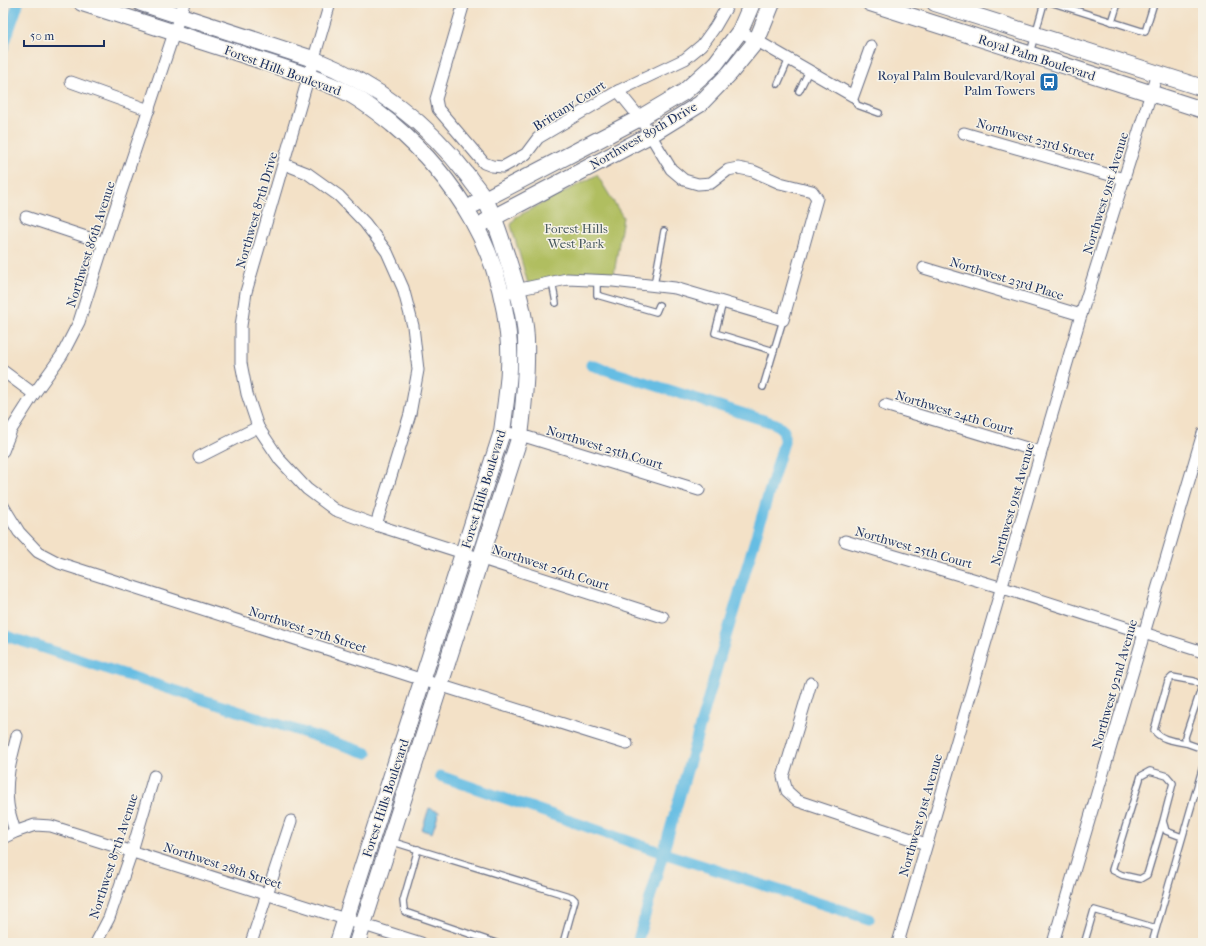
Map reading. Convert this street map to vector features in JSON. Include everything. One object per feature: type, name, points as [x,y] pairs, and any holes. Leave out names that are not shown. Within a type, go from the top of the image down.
[{"type":"street","name":"Forest Hills Boulevard","points":[[82,3],[308,76],[346,92],[379,114],[405,135],[440,172],[466,209],[477,226],[490,256],[503,295],[508,333],[510,366],[502,432],[338,943]]},
{"type":"street","name":"Forest Hills Boulevard","points":[[141,3],[182,9],[339,69],[373,88],[424,126],[455,160],[485,199],[494,217],[518,290],[526,338],[526,386],[520,436],[357,943]]},
{"type":"street","name":"Northwest 87th Drive","points":[[258,427],[247,394],[241,363],[241,326],[246,292],[330,3]]},
{"type":"street","name":"Brittany Court","points":[[464,3],[436,99],[438,108],[484,163],[492,166],[503,167],[526,154],[538,138],[618,91],[685,59],[702,45],[729,3]]},
{"type":"street","name":"Northwest 89th Drive","points":[[466,209],[640,118],[684,92],[716,63],[740,31],[752,3]]},
{"type":"street","name":"Northwest 89th Drive","points":[[477,226],[650,134],[700,104],[730,73],[757,40],[772,3]]},
{"type":"street","name":"Royal Palm Boulevard","points":[[870,3],[1203,110]]},
{"type":"street","name":"Royal Palm Boulevard","points":[[935,3],[1203,88]]},
{"type":"street","name":"Northwest 86th Avenue","points":[[3,451],[11,430],[34,394],[62,355],[79,322],[182,9]]},
{"type":"street","points":[[740,31],[853,96],[871,46]]},
{"type":"street","name":"Northwest 91st Avenue","points":[[898,943],[926,844],[1003,588],[1040,452],[1081,315],[1157,74]]},
{"type":"street","points":[[71,82],[149,110]]},
{"type":"street","name":"Brittany Court","points":[[618,91],[640,118]]},
{"type":"street","points":[[503,295],[518,290],[568,279],[654,285],[675,288],[783,320],[817,198],[812,191],[780,183],[753,171],[738,168],[728,170],[711,183],[698,184],[684,180],[671,169],[640,118]]},
{"type":"street","name":"Northwest 23rd Street","points":[[964,132],[1124,179]]},
{"type":"street","points":[[284,164],[306,173],[339,196],[365,223],[387,252],[403,288],[413,326],[418,370],[410,414],[376,525]]},
{"type":"street","points":[[26,217],[104,243]]},
{"type":"street","name":"Northwest 23rd Place","points":[[924,268],[1081,315]]},
{"type":"street","points":[[3,371],[34,394]]},
{"type":"street","name":"Northwest 24th Court","points":[[885,405],[1040,452]]},
{"type":"street","points":[[199,457],[258,427]]},
{"type":"street","name":"Northwest 26th Court","points":[[258,427],[280,460],[307,490],[335,510],[464,554],[663,617]]},
{"type":"street","name":"Northwest 25th Court","points":[[502,432],[520,436],[699,490]]},
{"type":"street","name":"Northwest 92nd Avenue","points":[[1053,943],[1203,434]]},
{"type":"street","name":"Northwest 27th Street","points":[[3,506],[18,532],[38,552],[59,563],[627,744]]},
{"type":"street","name":"Northwest 25th Court","points":[[845,541],[1003,588],[1203,652]]},
{"type":"street","points":[[811,683],[783,777],[787,791],[798,801],[926,844]]},
{"type":"street","points":[[15,832],[8,805],[7,783],[10,761],[18,736]]},
{"type":"street","name":"Northwest 87th Avenue","points":[[96,943],[110,918],[154,776]]},
{"type":"street","points":[[251,943],[291,820]]},
{"type":"street","name":"Northwest 28th Street","points":[[3,838],[35,825],[51,826],[132,850],[421,943]]},
{"type":"lane","points":[[1029,54],[1044,3]]},
{"type":"lane","points":[[1052,3],[1145,32],[1154,3]]},
{"type":"lane","points":[[1112,22],[1118,3]]},
{"type":"lane","points":[[778,84],[790,59]]},
{"type":"lane","points":[[799,92],[810,70]]},
{"type":"lane","points":[[853,96],[857,105],[879,113]]},
{"type":"lane","points":[[654,285],[664,231]]},
{"type":"lane","points":[[597,280],[598,295],[656,312],[659,304]]},
{"type":"lane","points":[[552,282],[556,304]]},
{"type":"lane","points":[[723,302],[715,333],[774,351]]},
{"type":"lane","points":[[763,387],[783,320]]},
{"type":"lane","points":[[1186,743],[1185,737],[1201,689],[1203,687],[1194,681],[1172,677],[1168,681],[1154,730],[1157,734],[1169,740],[1186,743],[1203,749]]},
{"type":"lane","points":[[1152,943],[1203,766]]},
{"type":"lane","points":[[1163,821],[1147,875],[1140,879],[1112,870],[1141,776],[1150,771],[1167,776],[1173,783],[1163,821],[1166,831],[1182,837]]},
{"type":"lane","points":[[389,840],[572,897],[575,900],[563,943]]},
{"type":"lane","points":[[418,849],[403,901],[404,910],[408,914],[496,943]]},
{"type":"lane","points":[[1090,943],[1084,941],[1094,910],[1156,928]]},
{"type":"green space","name":"Forest Hills West Park","points":[[597,175],[623,217],[613,281],[567,279],[529,287],[511,225],[516,217]]},
{"type":"water","points":[[429,808],[439,812],[432,833],[422,830]]},
{"type":"waterway","points":[[3,48],[18,4]]},
{"type":"waterway","points":[[591,365],[776,424],[784,431],[784,442],[637,943]]},
{"type":"waterway","points":[[3,635],[367,753]]},
{"type":"waterway","points":[[440,776],[663,853],[869,919]]},
{"type":"place","name":"Royal Palm Boulevard/Royal Palm Towers","points":[[1049,82]]}]
